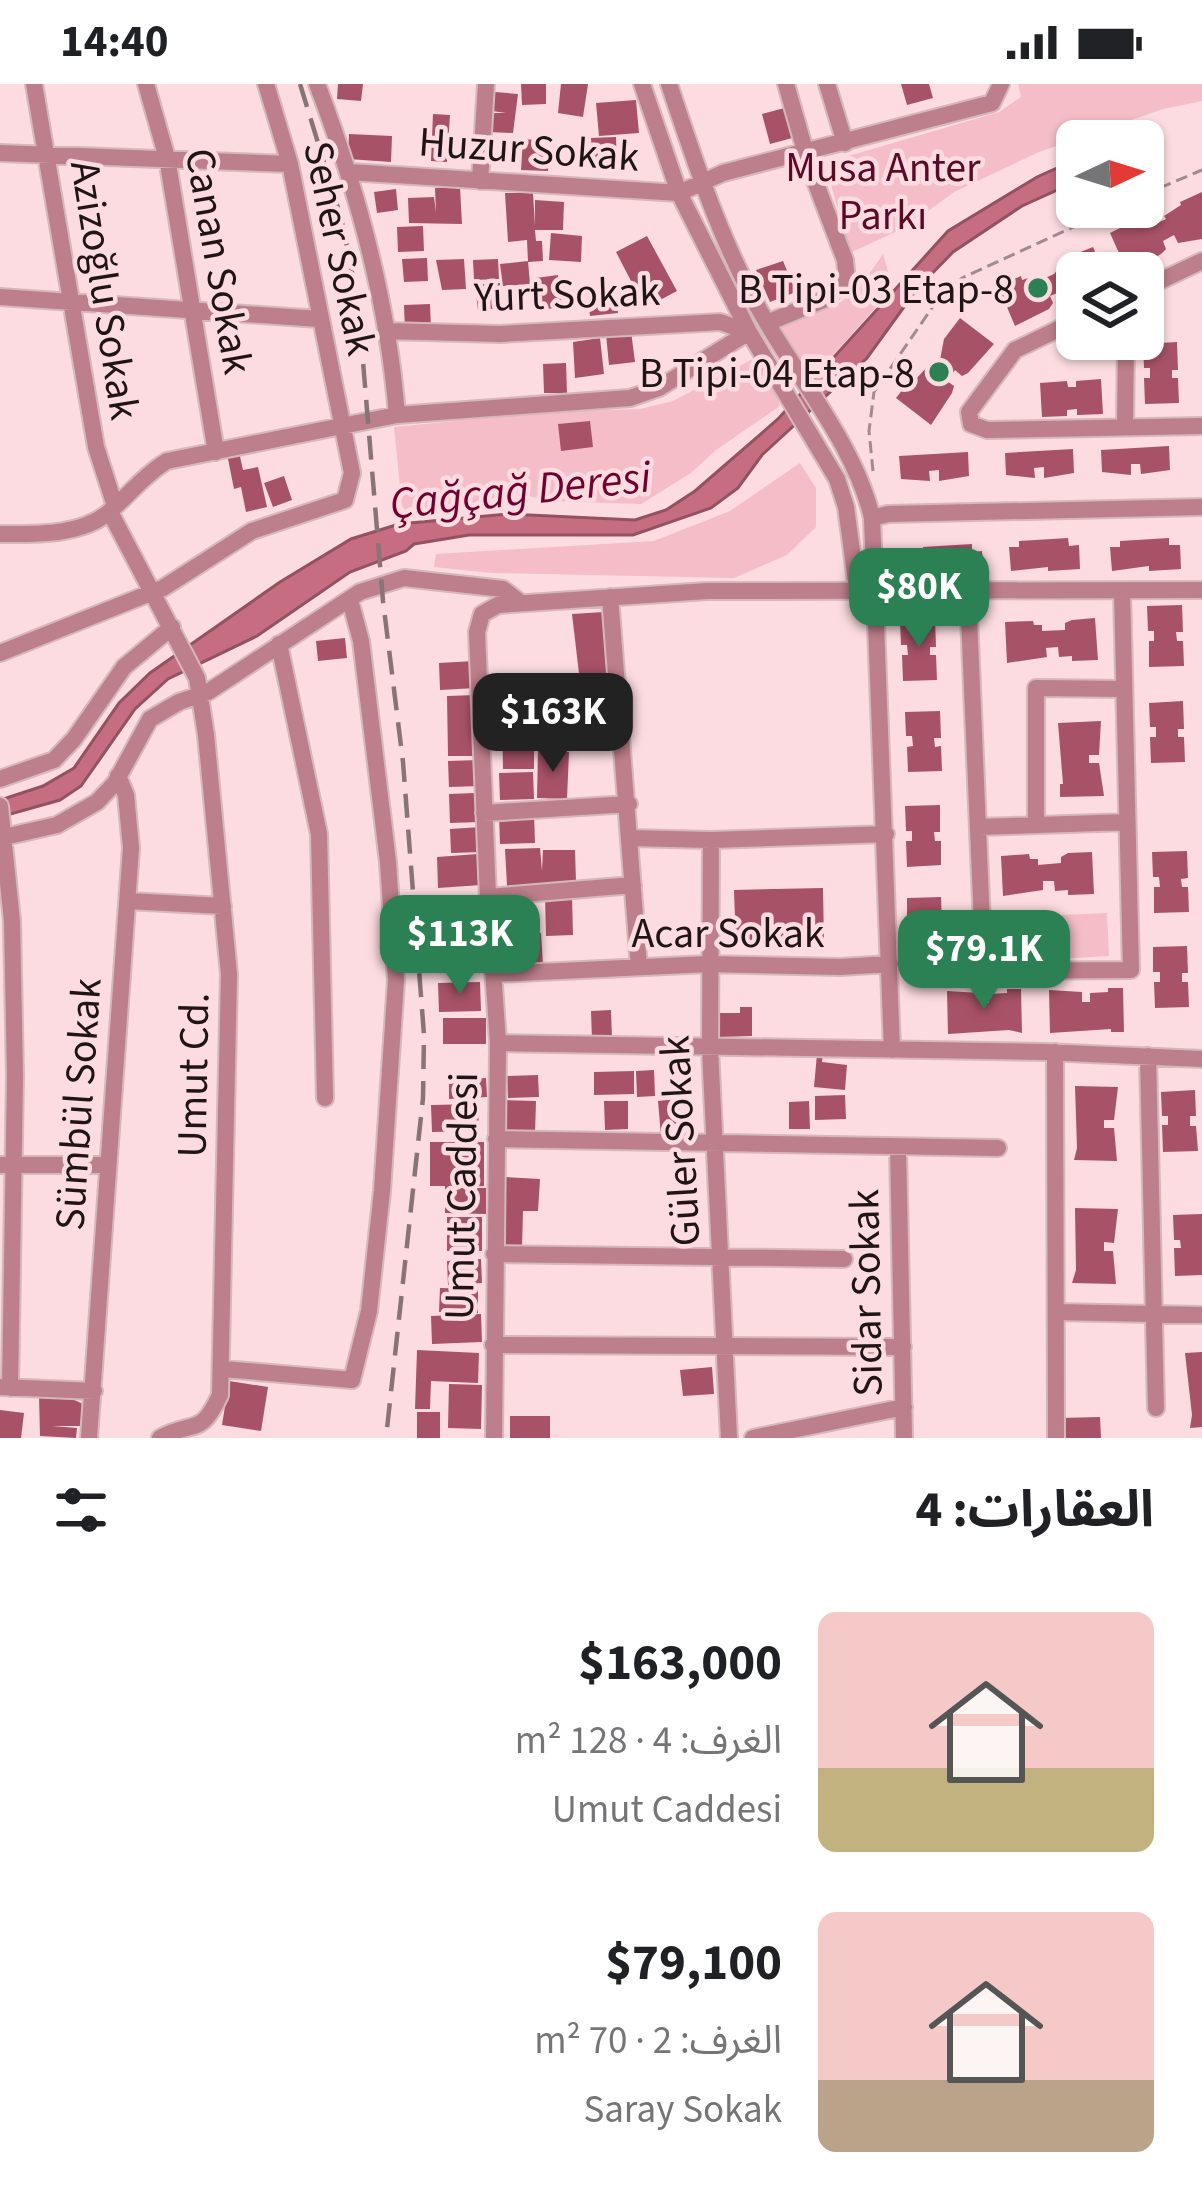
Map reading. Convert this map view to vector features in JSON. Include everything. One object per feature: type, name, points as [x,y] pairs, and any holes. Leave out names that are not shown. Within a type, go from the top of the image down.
[{"type":"street","name":"Azizoğlu Sokak","points":[[34,84],[96,447],[112,509],[154,592]]},
{"type":"street","name":"Canan Sokak","points":[[146,84],[167,158],[216,452]]},
{"type":"street","name":"Seher Sokak","points":[[154,592],[252,532],[346,500],[352,473],[290,164],[266,84]]},
{"type":"street","points":[[317,84],[349,172],[386,331],[398,415]]},
{"type":"street","points":[[480,181],[486,84]]},
{"type":"street","points":[[641,84],[679,193],[749,332],[837,479],[846,507],[856,589]]},
{"type":"street","points":[[669,84],[701,182],[767,323],[863,487],[872,518],[892,1050]]},
{"type":"street","points":[[767,323],[823,300],[847,281],[845,260],[785,84]]},
{"type":"street","points":[[827,84],[845,143]]},
{"type":"street","name":"Huzur Sokak","points":[[349,172],[679,193],[807,151],[992,103],[1001,84]]},
{"type":"street","points":[[0,153],[290,164]]},
{"type":"street","points":[[1164,279],[1202,262]]},
{"type":"street","points":[[0,297],[319,319]]},
{"type":"street","name":"Yurt Sokak","points":[[386,331],[500,334],[720,322],[749,332]]},
{"type":"street","points":[[1056,330],[1015,350],[969,412],[971,424],[987,430],[1202,426]]},
{"type":"street","points":[[0,534],[73,530],[112,509],[167,461],[398,415],[630,398],[659,388],[749,332]]},
{"type":"street","points":[[1125,427],[1126,360]]},
{"type":"street","points":[[872,518],[1202,507]]},
{"type":"street","points":[[2,834],[57,825],[98,802],[150,719],[360,592],[404,578],[503,589],[521,603]]},
{"type":"street","name":"Umut Caddesi","points":[[494,1438],[498,1043],[477,632],[482,614],[498,605],[610,597],[877,588],[968,593],[1202,590]]},
{"type":"street","points":[[968,593],[984,971],[1131,970],[1122,591]]},
{"type":"street","points":[[0,653],[154,592]]},
{"type":"street","name":"Umut Cd.","points":[[154,592],[198,686],[230,974],[220,1395],[198,1429],[160,1438]]},
{"type":"street","points":[[610,597],[639,967]]},
{"type":"street","points":[[223,1369],[352,1380],[368,1311],[397,980],[361,641],[350,600]]},
{"type":"street","points":[[0,779],[54,760],[124,667],[175,634]]},
{"type":"street","points":[[279,644],[319,834],[326,1098]]},
{"type":"street","points":[[1036,825],[1036,688],[1124,689]]},
{"type":"street","points":[[481,718],[619,712]]},
{"type":"street","name":"Sümbül Sokak","points":[[89,1438],[131,848],[118,776]]},
{"type":"street","points":[[484,813],[629,804]]},
{"type":"street","points":[[0,806],[12,921],[5,1387],[94,1391]]},
{"type":"street","points":[[978,827],[1127,822]]},
{"type":"street","points":[[630,838],[886,834]]},
{"type":"street","name":"Güler Sokak","points":[[712,840],[710,1048],[729,1438]]},
{"type":"street","points":[[488,897],[633,885]]},
{"type":"street","points":[[128,901],[223,905]]},
{"type":"street","name":"Acar Sokak","points":[[495,974],[708,964],[841,968],[890,964]]},
{"type":"street","points":[[498,1043],[1055,1052],[1202,1059]]},
{"type":"street","points":[[1055,1052],[1056,1438]]},
{"type":"street","points":[[1148,1056],[1156,1408]]},
{"type":"street","points":[[496,1139],[998,1148]]},
{"type":"street","name":"Sidar Sokak","points":[[898,1147],[904,1438]]},
{"type":"street","points":[[7,1165],[107,1165]]},
{"type":"street","points":[[494,1254],[844,1258]]},
{"type":"street","points":[[1056,1312],[1202,1315]]},
{"type":"street","points":[[493,1345],[903,1347]]},
{"type":"street","points":[[753,1438],[904,1407]]},
{"type":"path","points":[[1164,187],[1202,170]]},
{"type":"path","points":[[873,475],[869,431],[874,392],[934,305],[962,278],[1071,228]]},
{"type":"green space","name":"Musa Anter Parkı","points":[[1018,84],[1202,84],[1202,101],[1131,120],[1056,120],[1056,146],[954,192],[908,226],[850,253],[825,163],[999,112],[1021,97]]},
{"type":"green space","points":[[883,254],[893,288],[817,373],[804,364],[779,328],[849,296]]},
{"type":"green space","points":[[751,360],[769,373],[780,406],[641,504],[550,501],[515,493],[412,518],[402,506],[394,427],[546,412],[640,409],[673,401]]},
{"type":"green space","points":[[800,463],[816,488],[816,527],[787,555],[734,578],[492,573],[434,567],[436,554],[654,541],[730,511]]},
{"type":"green space","points":[[1107,913],[1109,956],[1039,960],[1037,916]]},
{"type":"shaded area","points":[[1056,168],[1056,191],[1022,206],[953,252],[917,289],[867,358],[762,455],[738,488],[711,508],[633,535],[469,535],[414,544],[350,572],[257,636],[168,679],[135,709],[81,786],[60,800],[0,817],[0,800],[43,786],[74,768],[119,703],[150,673],[280,582],[351,539],[399,524],[508,514],[635,520],[666,510],[778,419],[948,231]]},
{"type":"building","points":[[338,84],[363,84],[361,101],[337,99]]},
{"type":"building","points":[[521,84],[546,84],[546,104],[522,105]]},
{"type":"building","points":[[561,84],[588,84],[583,117],[558,113]]},
{"type":"building","points":[[901,84],[929,84],[933,98],[907,105]]},
{"type":"building","points":[[495,92],[518,94],[513,133],[489,132],[489,113],[506,113],[492,111]]},
{"type":"building","points":[[636,100],[639,133],[599,136],[596,103]]},
{"type":"building","points":[[788,107],[796,137],[770,144],[762,114]]},
{"type":"building","points":[[433,114],[450,115],[447,162],[431,161]]},
{"type":"building","points":[[349,134],[392,136],[391,162],[348,159]]},
{"type":"building","points":[[616,137],[617,170],[593,171],[591,138]]},
{"type":"building","points":[[523,139],[550,141],[548,171],[521,170]]},
{"type":"building","points":[[460,187],[462,224],[409,223],[408,198],[434,197],[436,213],[435,188]]},
{"type":"building","points":[[396,189],[398,210],[377,213],[374,192]]},
{"type":"building","points":[[1202,192],[1202,239],[1178,243],[1174,235],[1163,241],[1163,252],[1119,252],[1110,233],[1120,228],[1164,228],[1164,216]]},
{"type":"building","points":[[505,193],[533,193],[535,226],[535,200],[564,202],[563,230],[535,230],[536,241],[542,241],[543,261],[528,262],[527,240],[508,242]]},
{"type":"building","points":[[423,226],[424,251],[398,252],[397,227]]},
{"type":"building","points":[[551,233],[582,236],[581,262],[549,260]]},
{"type":"building","points":[[647,236],[677,291],[645,308],[616,252]]},
{"type":"building","points":[[427,258],[428,281],[404,282],[402,259]]},
{"type":"building","points":[[464,259],[466,289],[442,290],[436,260]]},
{"type":"building","points":[[498,259],[499,279],[474,280],[473,260]]},
{"type":"building","points":[[528,261],[530,284],[503,286],[500,264]]},
{"type":"building","points":[[783,261],[796,292],[770,302],[756,270]]},
{"type":"building","name":"B Tipi-03 Etap-8","points":[[1041,274],[1043,279],[1054,274],[1056,294],[1050,296],[1049,309],[1015,326],[998,286],[1021,276],[1022,280]]},
{"type":"building","points":[[558,275],[562,307],[539,310],[536,278]]},
{"type":"building","points":[[500,283],[502,308],[478,310],[475,285]]},
{"type":"building","points":[[615,286],[618,313],[590,316],[592,288]]},
{"type":"building","points":[[430,304],[431,329],[405,330],[404,305]]},
{"type":"building","name":"B Tipi-04 Etap-8","points":[[960,318],[994,344],[968,373],[962,376],[955,370],[947,381],[954,386],[952,393],[931,425],[896,398],[928,366],[933,370],[944,339]]},
{"type":"building","points":[[631,331],[635,362],[609,365],[606,334]]},
{"type":"building","points":[[600,338],[604,374],[575,378],[573,342]]},
{"type":"building","points":[[1177,342],[1178,370],[1172,370],[1172,378],[1178,378],[1179,403],[1145,404],[1144,378],[1150,378],[1150,368],[1144,368],[1144,360],[1164,360],[1164,343]]},
{"type":"building","points":[[566,363],[567,393],[544,393],[543,364]]},
{"type":"building","points":[[1101,379],[1103,414],[1077,415],[1077,409],[1067,410],[1067,416],[1042,417],[1040,383],[1067,381],[1068,387],[1076,387],[1076,381]]},
{"type":"building","points":[[590,421],[593,447],[561,451],[558,424]]},
{"type":"building","points":[[1169,446],[1170,470],[1141,474],[1140,464],[1131,464],[1131,475],[1102,472],[1101,450]]},
{"type":"building","points":[[1073,449],[1074,473],[1044,478],[1044,467],[1034,468],[1035,478],[1006,475],[1005,453]]},
{"type":"building","points":[[239,452],[243,470],[258,467],[267,507],[246,512],[241,487],[234,489],[227,454]]},
{"type":"building","points":[[968,452],[969,476],[939,481],[939,470],[929,471],[930,481],[901,479],[899,456]]},
{"type":"building","points":[[284,476],[292,500],[273,507],[264,483]]},
{"type":"building","points":[[1068,538],[1069,546],[1079,545],[1080,569],[1011,571],[1009,547],[1019,547],[1019,541]]},
{"type":"building","points":[[1169,538],[1169,545],[1180,545],[1181,569],[1149,571],[1149,566],[1112,571],[1110,547],[1120,547],[1120,541]]},
{"type":"building","points":[[972,544],[972,552],[982,551],[984,575],[915,577],[913,553],[923,553],[923,547]]},
{"type":"building","points":[[1182,605],[1183,632],[1176,632],[1177,641],[1183,641],[1184,666],[1149,667],[1154,631],[1148,631],[1147,606]]},
{"type":"building","points":[[604,612],[610,697],[582,699],[572,614]]},
{"type":"building","points":[[1095,618],[1098,660],[1059,657],[1058,647],[1046,648],[1047,657],[1007,663],[1005,622],[1033,621],[1042,625],[1042,631],[1065,630],[1065,623],[1072,620]]},
{"type":"building","points":[[935,619],[936,647],[930,647],[930,655],[936,655],[937,680],[903,681],[902,655],[908,655],[907,645],[901,645],[900,621]]},
{"type":"building","points":[[345,638],[347,658],[318,661],[316,641]]},
{"type":"building","points":[[474,661],[476,688],[440,690],[439,663]]},
{"type":"building","points":[[476,695],[478,756],[448,756],[447,696]]},
{"type":"building","points":[[1183,701],[1184,729],[1178,729],[1178,737],[1184,737],[1185,762],[1151,763],[1150,737],[1156,737],[1156,727],[1150,727],[1149,703]]},
{"type":"building","points":[[940,711],[941,738],[934,738],[935,747],[941,746],[942,771],[908,772],[907,747],[913,746],[912,736],[906,736],[905,712]]},
{"type":"building","points":[[534,719],[534,769],[503,769],[502,720]]},
{"type":"building","points":[[1101,721],[1099,755],[1089,755],[1089,763],[1099,763],[1104,796],[1060,797],[1058,723]]},
{"type":"building","points":[[538,751],[569,752],[567,799],[537,798]]},
{"type":"building","points":[[479,760],[480,786],[449,787],[448,761]]},
{"type":"building","points":[[533,772],[534,799],[500,800],[499,773]]},
{"type":"building","points":[[475,793],[479,822],[450,823],[449,794]]},
{"type":"building","points":[[940,805],[940,832],[934,832],[935,841],[941,841],[941,865],[907,867],[906,841],[912,841],[912,831],[906,831],[905,806]]},
{"type":"building","points":[[534,813],[535,843],[500,844],[499,815]]},
{"type":"building","points":[[481,827],[482,852],[451,853],[450,829]]},
{"type":"building","points":[[540,848],[542,871],[543,850],[575,850],[576,882],[507,886],[505,849]]},
{"type":"building","points":[[1187,851],[1188,878],[1181,879],[1182,887],[1188,887],[1189,912],[1154,913],[1154,887],[1160,887],[1159,877],[1153,877],[1152,852]]},
{"type":"building","points":[[1092,852],[1094,894],[1068,895],[1068,890],[1055,891],[1054,881],[1043,881],[1043,890],[1003,896],[1001,856],[1029,854],[1030,859],[1038,859],[1038,865],[1061,863],[1068,853]]},
{"type":"building","points":[[478,854],[481,885],[438,888],[437,857]]},
{"type":"building","points":[[823,888],[824,944],[736,946],[734,890]]},
{"type":"building","points":[[545,896],[572,896],[573,935],[546,936]]},
{"type":"building","points":[[941,897],[942,924],[936,925],[936,933],[942,933],[943,958],[909,959],[908,933],[914,933],[914,923],[907,923],[907,898]]},
{"type":"building","points":[[506,900],[520,900],[520,915],[540,919],[540,930],[507,931]]},
{"type":"building","points":[[541,933],[543,964],[506,966],[505,935]]},
{"type":"building","points":[[1187,946],[1188,973],[1182,973],[1182,982],[1188,982],[1189,1007],[1155,1008],[1154,982],[1160,982],[1160,972],[1153,972],[1153,947]]},
{"type":"building","points":[[480,982],[481,1011],[439,1012],[438,983]]},
{"type":"building","points":[[1108,988],[1123,988],[1124,1032],[1050,1033],[1049,990],[1082,992],[1082,1002],[1090,1002],[1090,993],[1108,992]]},
{"type":"building","points":[[1007,989],[1021,989],[1022,1033],[948,1034],[947,991],[980,993],[980,1003],[989,1003],[988,994],[1007,993]]},
{"type":"building","points":[[740,1007],[752,1007],[752,1036],[718,1037],[718,1013],[740,1013]]},
{"type":"building","points":[[611,1010],[612,1039],[592,1040],[591,1011]]},
{"type":"building","points":[[443,1018],[486,1018],[486,1044],[443,1044]]},
{"type":"building","points":[[817,1054],[823,1054],[822,1062],[847,1065],[845,1090],[814,1087]]},
{"type":"building","points":[[654,1070],[655,1096],[637,1097],[636,1071]]},
{"type":"building","points":[[634,1071],[634,1094],[594,1095],[594,1072]]},
{"type":"building","points":[[538,1075],[539,1097],[508,1098],[507,1076]]},
{"type":"building","points":[[486,1078],[487,1097],[449,1099],[449,1080]]},
{"type":"building","points":[[1075,1086],[1118,1087],[1114,1120],[1104,1120],[1104,1128],[1114,1128],[1117,1161],[1074,1160]]},
{"type":"building","points":[[1195,1090],[1196,1116],[1190,1116],[1190,1126],[1196,1126],[1198,1151],[1163,1152],[1162,1125],[1168,1125],[1168,1116],[1162,1116],[1161,1092]]},
{"type":"building","points":[[845,1095],[846,1119],[815,1120],[815,1096]]},
{"type":"building","points":[[678,1099],[682,1134],[661,1136],[658,1101]]},
{"type":"building","points":[[504,1100],[536,1101],[535,1133],[503,1132]]},
{"type":"building","points":[[604,1101],[628,1101],[628,1129],[605,1130]]},
{"type":"building","points":[[809,1101],[810,1129],[789,1129],[789,1102]]},
{"type":"building","points":[[478,1104],[479,1131],[432,1132],[431,1105]]},
{"type":"building","points":[[430,1142],[484,1142],[484,1186],[454,1188],[486,1188],[486,1214],[445,1213],[445,1186],[430,1186]]},
{"type":"building","points":[[504,1177],[540,1179],[538,1211],[523,1211],[522,1248],[501,1247]]},
{"type":"building","points":[[1075,1208],[1118,1209],[1114,1243],[1104,1242],[1104,1251],[1113,1251],[1116,1284],[1072,1283]]},
{"type":"building","points":[[1202,1214],[1202,1275],[1175,1276],[1174,1248],[1181,1248],[1180,1240],[1174,1240],[1173,1215]]},
{"type":"building","points":[[447,1217],[482,1217],[482,1251],[447,1251]]},
{"type":"building","points":[[481,1259],[482,1283],[448,1285],[447,1261]]},
{"type":"building","points":[[440,1288],[478,1289],[478,1313],[439,1312]]},
{"type":"building","points":[[481,1314],[482,1342],[432,1344],[431,1316]]},
{"type":"building","points":[[417,1350],[479,1353],[478,1383],[431,1381],[430,1409],[415,1409]]},
{"type":"building","points":[[1202,1352],[1202,1427],[1190,1428],[1185,1353]]},
{"type":"building","points":[[712,1367],[714,1394],[683,1396],[680,1370]]},
{"type":"building","points":[[229,1381],[268,1387],[261,1431],[222,1425]]},
{"type":"building","points":[[449,1384],[482,1385],[481,1429],[448,1428]]},
{"type":"building","points":[[39,1395],[68,1397],[83,1404],[80,1426],[52,1426],[77,1428],[76,1438],[40,1436]]},
{"type":"building","points":[[0,1410],[24,1413],[21,1438],[0,1438]]},
{"type":"building","points":[[417,1412],[440,1412],[440,1438],[417,1438]]},
{"type":"building","points":[[510,1416],[550,1416],[550,1438],[510,1438]]},
{"type":"building","points":[[1100,1417],[1101,1438],[1060,1438],[1060,1418]]},
{"type":"railway","points":[[300,84],[341,218],[358,302],[424,1035],[423,1098],[386,1438]]},
{"type":"place","name":"B Tipi-03 Etap-8","points":[[1038,288]]},
{"type":"place","name":"B Tipi-04 Etap-8","points":[[939,372]]},
{"type":"water label","name":"Çağçağ Deresi","points":[[520,489]]}]
